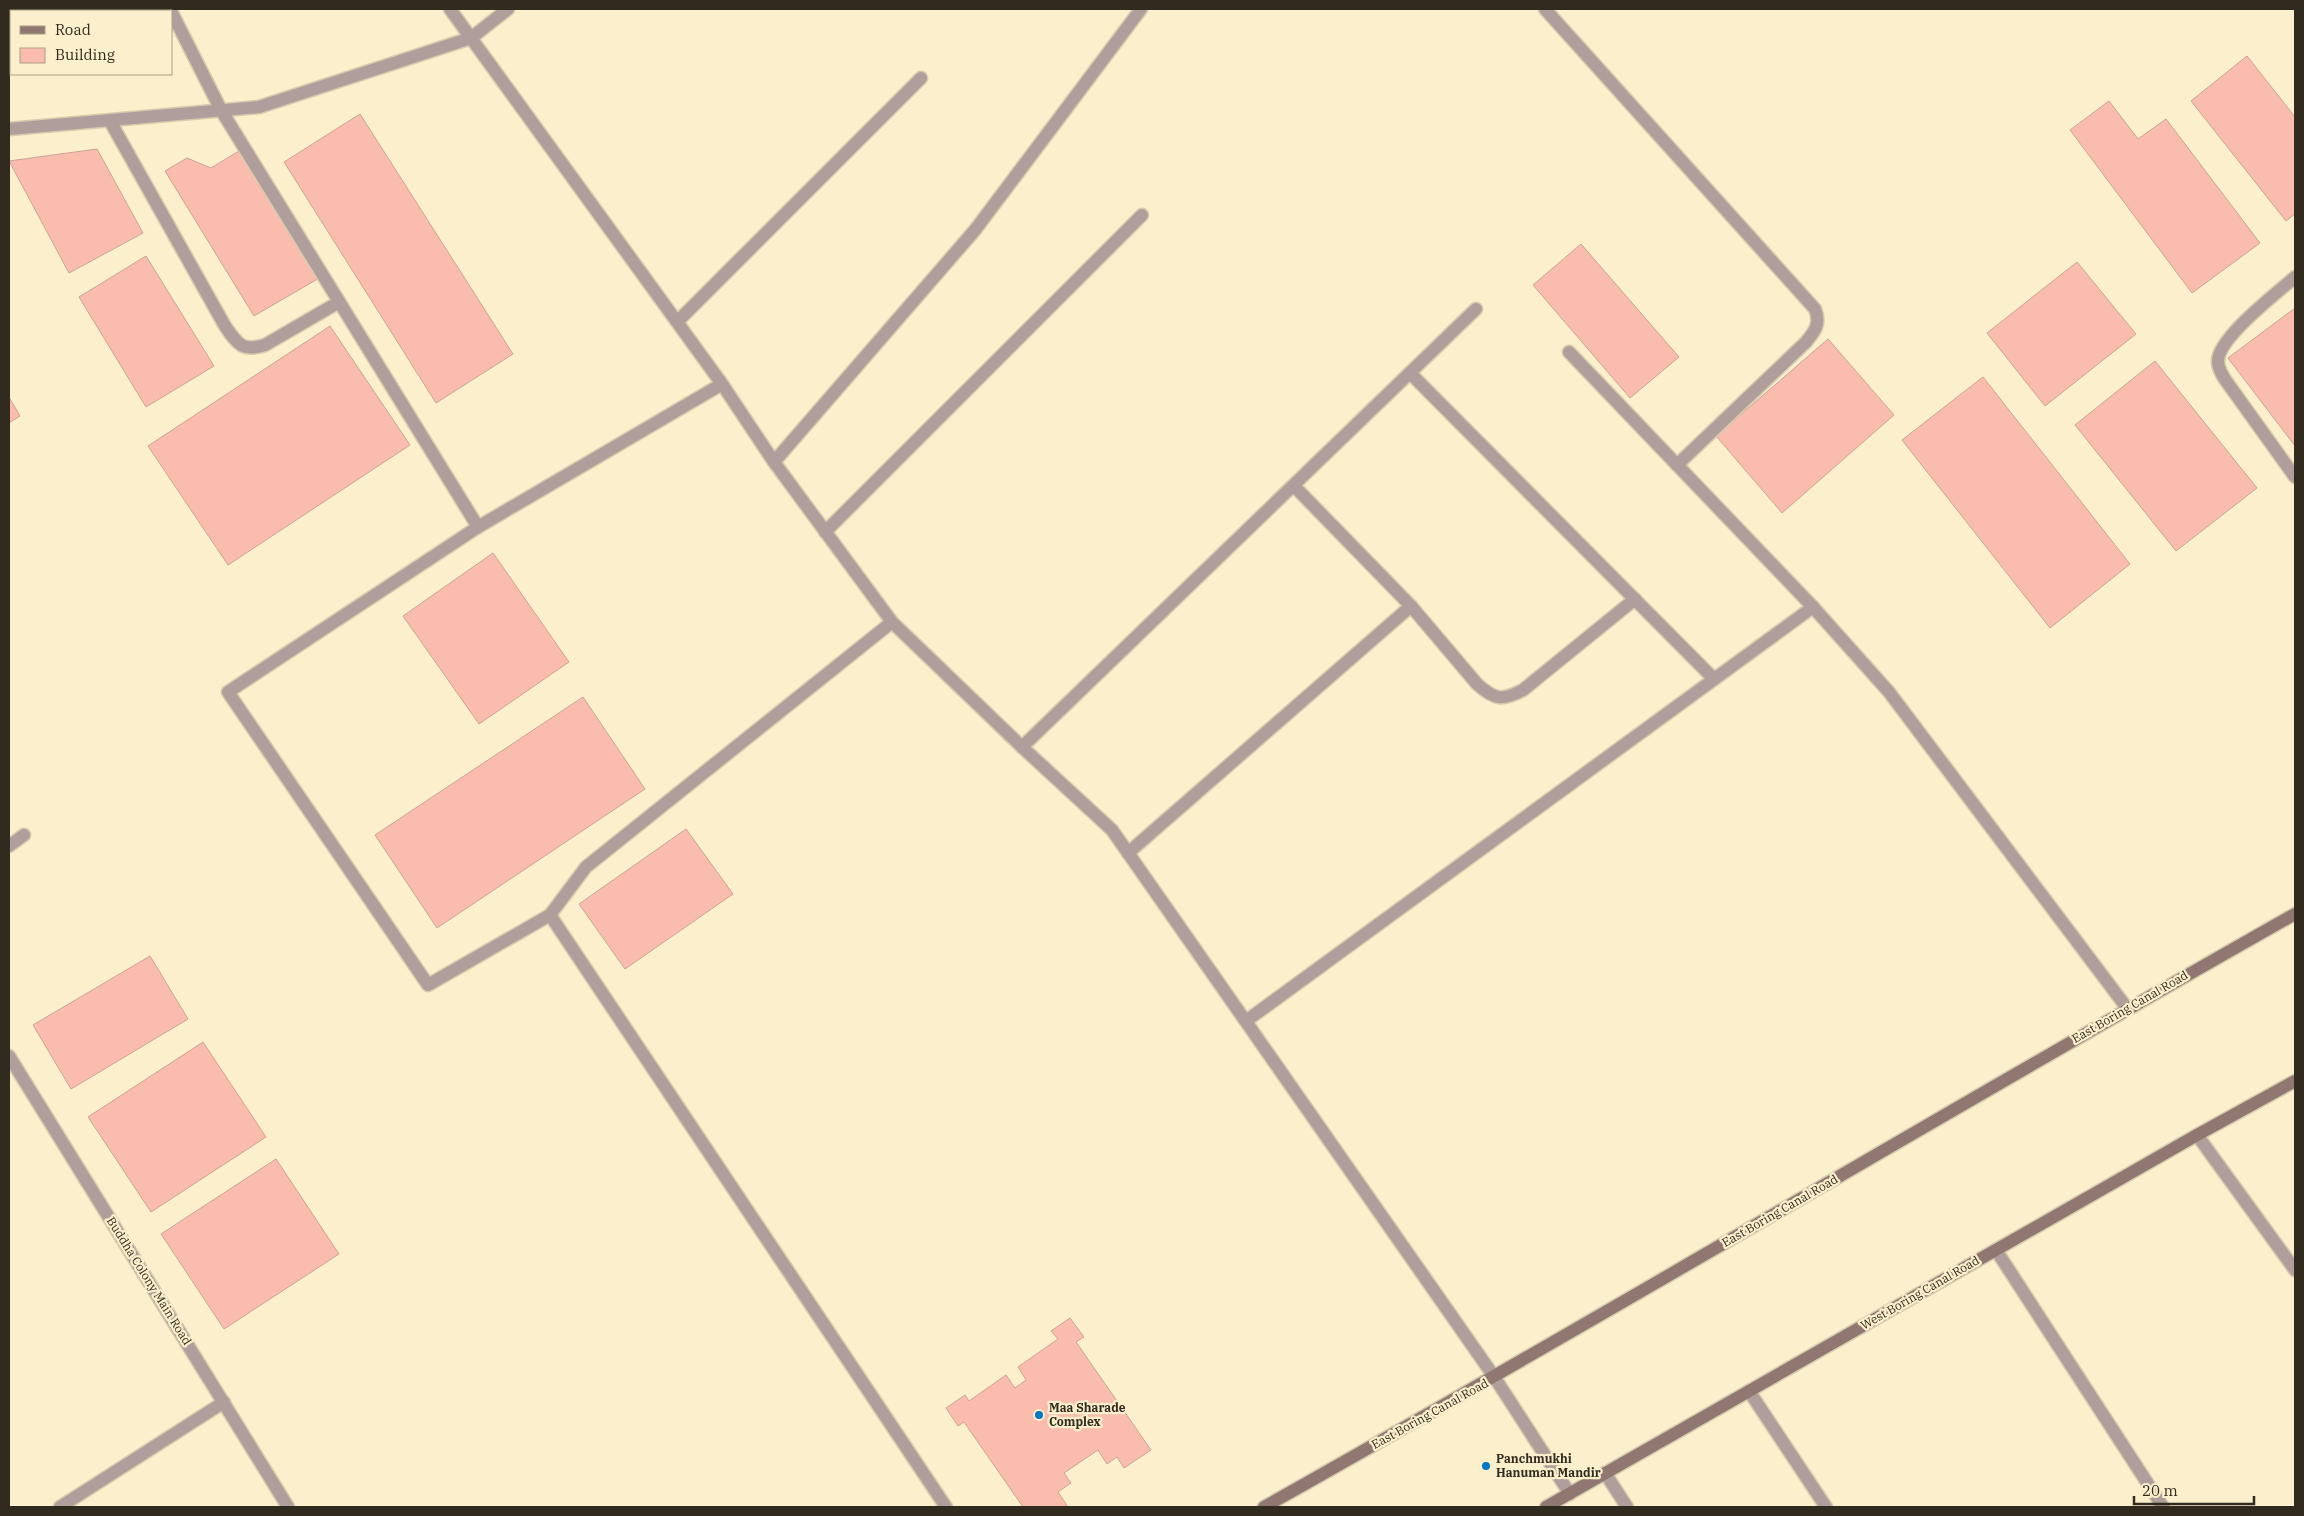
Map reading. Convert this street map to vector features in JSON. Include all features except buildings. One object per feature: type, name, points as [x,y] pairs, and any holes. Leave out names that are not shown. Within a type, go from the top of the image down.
[{"type":"main road","name":"East Boring Canal Road","points":[[1264,1507],[1495,1378],[2127,1008],[2295,914]]},
{"type":"main road","name":"West Boring Canal Road","points":[[1546,1507],[2197,1135],[2295,1081]]},
{"type":"street","points":[[450,9],[722,384],[774,462],[892,622],[1022,747],[1112,830],[1495,1378],[1570,1494]]},
{"type":"street","points":[[9,129],[259,107],[471,38],[508,9]]},
{"type":"street","points":[[774,462],[975,230],[1141,9]]},
{"type":"street","points":[[1545,9],[1809,302],[1818,318],[1818,325],[1806,342],[1677,465]]},
{"type":"street","points":[[172,13],[221,110],[478,527]]},
{"type":"street","points":[[676,322],[921,78]]},
{"type":"street","points":[[110,121],[225,326],[242,346],[252,349],[266,345],[339,302]]},
{"type":"street","points":[[826,532],[1142,215]]},
{"type":"street","points":[[2295,276],[2232,334],[2219,352],[2218,362],[2220,372],[2295,477]]},
{"type":"street","points":[[1022,747],[1411,374],[1476,309]]},
{"type":"street","points":[[1570,352],[1813,607],[1889,692],[2127,1008]]},
{"type":"street","points":[[1411,374],[1714,679]]},
{"type":"street","points":[[722,384],[478,527],[228,692],[428,985],[550,915],[586,867],[892,622]]},
{"type":"street","points":[[1294,486],[1411,606],[1477,684],[1488,694],[1498,698],[1509,698],[1523,690],[1635,598]]},
{"type":"street","points":[[1128,853],[1411,606]]},
{"type":"street","points":[[1246,1021],[1813,607]]},
{"type":"street","points":[[9,846],[24,835]]},
{"type":"street","points":[[550,915],[946,1507]]},
{"type":"street","name":"Buddha Colony Main Road","points":[[9,1056],[288,1507]]},
{"type":"street","points":[[2197,1135],[2295,1270]]},
{"type":"street","points":[[1996,1250],[2163,1507]]},
{"type":"street","points":[[1748,1391],[1826,1507]]},
{"type":"street","points":[[60,1507],[224,1402]]},
{"type":"street","points":[[1605,1473],[1628,1507]]},
{"type":"place","name":"Maa Sharade Complex","points":[[1039,1415]]},
{"type":"place","name":"Panchmukhi Hanuman Mandir","points":[[1486,1466]]}]
